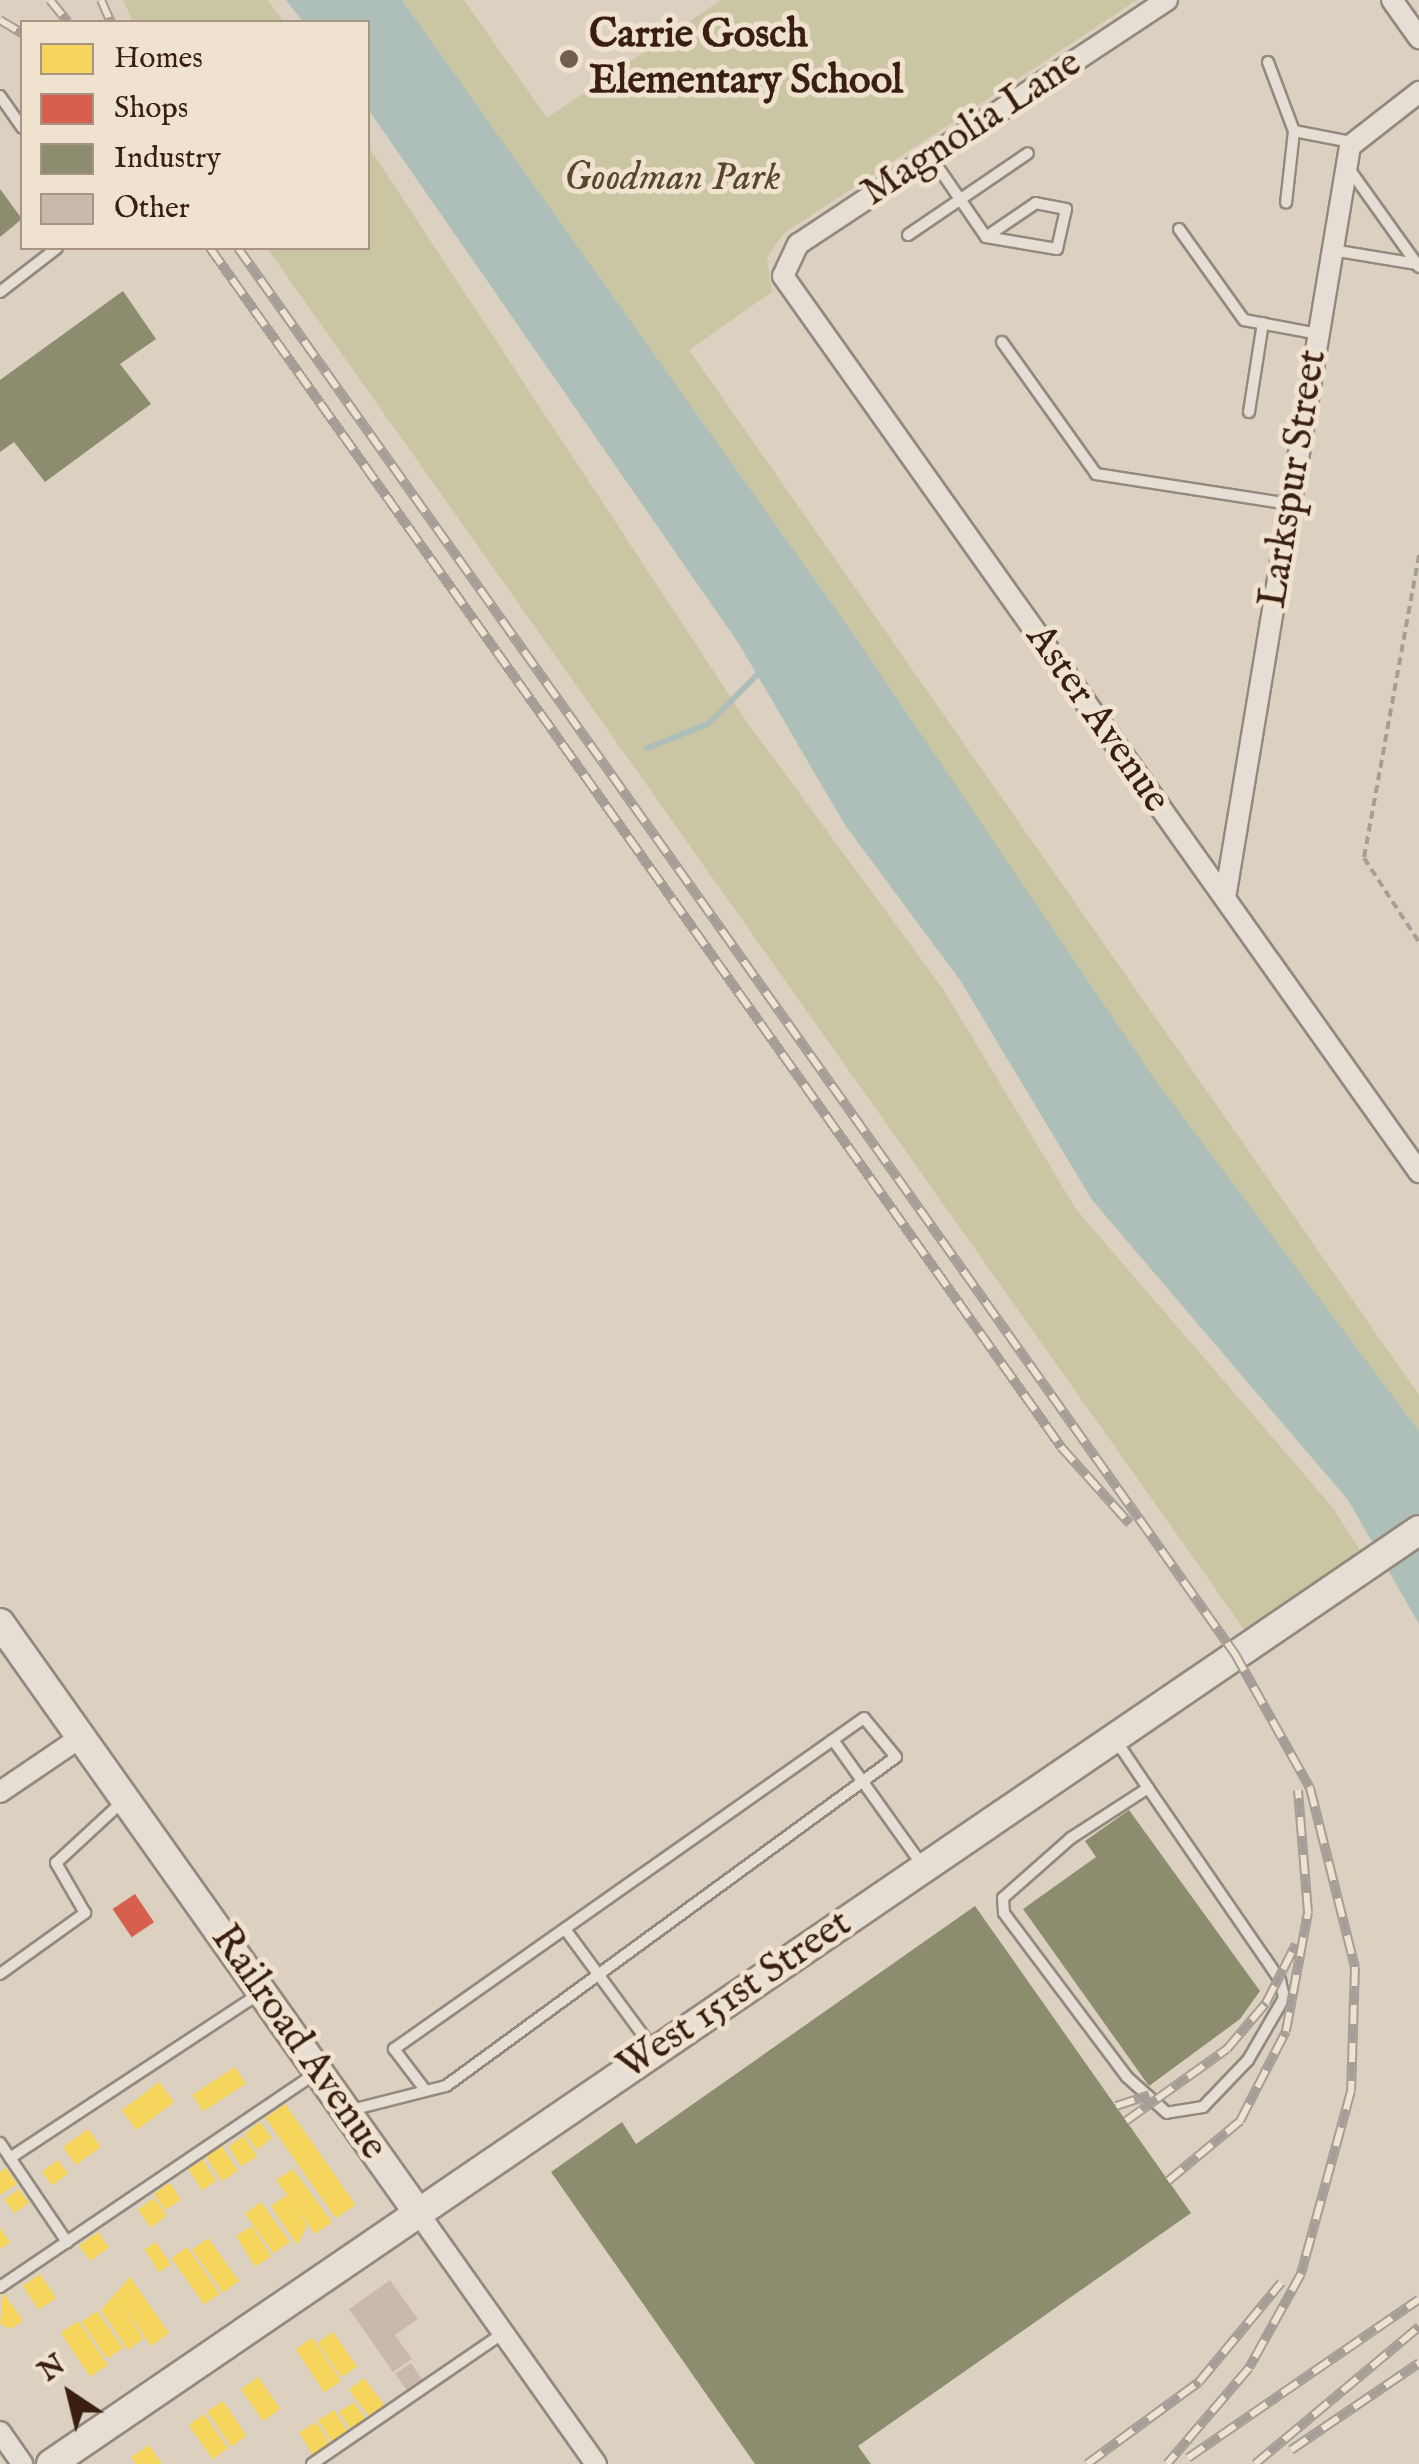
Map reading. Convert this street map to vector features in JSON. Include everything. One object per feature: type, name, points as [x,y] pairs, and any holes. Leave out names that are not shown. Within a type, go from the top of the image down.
[{"type":"street","name":"Magnolia Lane","points":[[784,262],[931,156],[1167,0]]},
{"type":"street","points":[[1392,0],[1419,38]]},
{"type":"street","points":[[1352,142],[1419,92]]},
{"type":"street","name":"Larkspur Street","points":[[1225,898],[1352,142]]},
{"type":"street","name":"Aster Avenue","points":[[784,262],[786,282],[1419,1172]]},
{"type":"street","name":"West 151st Street","points":[[51,2464],[1419,1530]]},
{"type":"street","name":"Railroad Avenue","points":[[0,1623],[596,2464]]},
{"type":"street","points":[[0,1792],[81,1737]]},
{"type":"street","points":[[0,2432],[22,2464]]},
{"type":"lane","points":[[1268,62],[1294,130],[1286,204]]},
{"type":"lane","points":[[0,96],[20,125]]},
{"type":"lane","points":[[1294,130],[1352,142]]},
{"type":"lane","points":[[908,234],[1028,153]]},
{"type":"lane","points":[[931,156],[986,237],[1057,249],[1066,209],[1036,203],[986,237]]},
{"type":"lane","points":[[1347,165],[1418,265]]},
{"type":"lane","points":[[1180,229],[1244,320],[1318,334]]},
{"type":"lane","points":[[0,292],[54,250]]},
{"type":"lane","points":[[1332,250],[1418,265]]},
{"type":"lane","points":[[1249,412],[1263,324]]},
{"type":"lane","points":[[1002,342],[1096,474],[1290,504]]},
{"type":"lane","points":[[346,2111],[403,2102],[422,2087],[446,2086],[896,1757],[864,1718],[832,1740],[394,2049],[422,2087]]},
{"type":"lane","points":[[1113,1737],[1148,1788],[1284,1998],[1248,2060],[1203,2107],[1166,2113],[1126,2077],[1004,1913],[1002,1898],[1071,1838],[1148,1788]]},
{"type":"lane","points":[[832,1740],[923,1867]]},
{"type":"lane","points":[[0,1974],[86,1913],[56,1863],[125,1799]]},
{"type":"lane","points":[[565,1929],[654,2051]]},
{"type":"lane","points":[[10,2158],[262,1992]]},
{"type":"lane","points":[[0,2286],[318,2072]]},
{"type":"lane","points":[[0,2143],[67,2242]]},
{"type":"lane","points":[[312,2464],[503,2334]]},
{"type":"path","points":[[1419,554],[1364,851],[1368,872],[1419,942]]},
{"type":"green space","points":[[123,0],[268,0],[283,20],[132,20]]},
{"type":"green space","name":"Goodman Park","points":[[402,0],[464,0],[547,118],[721,0],[1137,0],[783,234],[767,258],[772,292],[689,350],[1419,1395],[1419,1431],[1147,1075],[850,629]]},
{"type":"green space","points":[[370,149],[747,722],[943,989],[1076,1209],[1333,1508],[1368,1563],[1253,1642],[268,250],[370,250]]},
{"type":"shaded area","points":[[286,0],[402,0],[850,629],[1153,1077],[1419,1431],[1419,1624],[1348,1500],[1092,1200],[960,980],[845,825],[739,644],[370,112],[370,20],[301,20]]},
{"type":"building: Homes","points":[[235,2067],[246,2084],[203,2112],[192,2095]]},
{"type":"building: Homes","points":[[159,2082],[174,2102],[137,2130],[121,2110]]},
{"type":"building: Homes","points":[[285,2104],[356,2205],[336,2219],[265,2118]]},
{"type":"building: Homes","points":[[260,2122],[272,2138],[257,2149],[245,2133]]},
{"type":"building: Homes","points":[[88,2129],[101,2147],[76,2165],[63,2147]]},
{"type":"building: Homes","points":[[244,2136],[257,2156],[241,2166],[228,2146]]},
{"type":"building: Homes","points":[[220,2144],[238,2171],[222,2181],[204,2155]]},
{"type":"building: Homes","points":[[58,2160],[68,2174],[52,2186],[42,2172]]},
{"type":"building: Homes","points":[[203,2160],[216,2181],[202,2190],[189,2169]]},
{"type":"building: Homes","points":[[6,2168],[17,2184],[0,2195],[0,2172]]},
{"type":"building: Homes","points":[[293,2169],[332,2222],[315,2234],[298,2210],[307,2226],[297,2245],[271,2206],[287,2195],[276,2180]]},
{"type":"building: Homes","points":[[170,2183],[181,2200],[165,2210],[154,2193]]},
{"type":"building: Homes","points":[[19,2189],[29,2203],[14,2213],[4,2200]]},
{"type":"building: Homes","points":[[154,2198],[167,2216],[151,2228],[138,2210]]},
{"type":"building: Homes","points":[[261,2202],[290,2242],[274,2253],[245,2214]]},
{"type":"building: Homes","points":[[252,2226],[271,2257],[255,2267],[236,2236]]},
{"type":"building: Homes","points":[[0,2228],[10,2242],[0,2249]]},
{"type":"building: Homes","points":[[98,2232],[109,2248],[90,2261],[79,2245]]},
{"type":"building: Homes","points":[[208,2238],[239,2281],[223,2293],[192,2250]]},
{"type":"building: Homes","points":[[156,2242],[171,2265],[159,2272],[144,2250]]},
{"type":"building: Homes","points":[[187,2247],[220,2294],[204,2305],[171,2258]]},
{"type":"building: Homes","points":[[40,2274],[56,2298],[39,2310],[23,2286]]},
{"type":"building: Homes","points":[[130,2277],[169,2333],[151,2346],[122,2305],[143,2339],[128,2350],[101,2310]]},
{"type":"building: Homes","points":[[3,2292],[23,2321],[11,2329],[0,2324]]},
{"type":"building: Homes","points":[[97,2311],[123,2348],[107,2359],[81,2322]]},
{"type":"building: Homes","points":[[78,2321],[108,2365],[90,2377],[61,2333]]},
{"type":"building: Homes","points":[[333,2332],[357,2366],[342,2377],[317,2343]]},
{"type":"building: Homes","points":[[312,2338],[341,2381],[324,2392],[295,2349]]},
{"type":"building: Homes","points":[[258,2377],[280,2409],[263,2421],[241,2389]]},
{"type":"building: Homes","points":[[364,2378],[385,2406],[370,2417],[349,2389]]},
{"type":"building: Homes","points":[[223,2401],[246,2436],[231,2446],[207,2412]]},
{"type":"building: Homes","points":[[354,2402],[366,2420],[351,2430],[339,2412]]},
{"type":"building: Homes","points":[[334,2410],[350,2435],[334,2446],[318,2420]]},
{"type":"building: Homes","points":[[204,2414],[228,2448],[213,2459],[188,2425]]},
{"type":"building: Homes","points":[[316,2422],[332,2448],[315,2459],[299,2433]]},
{"type":"building: Homes","points":[[149,2445],[162,2464],[136,2464],[131,2457]]},
{"type":"building: Shops","points":[[135,1894],[154,1922],[132,1937],[113,1909]]},
{"type":"building: Industry","points":[[0,189],[20,221],[0,237]]},
{"type":"building: Industry","points":[[123,291],[156,339],[120,364],[151,404],[45,482],[14,442],[0,452],[0,380]]},
{"type":"building: Industry","points":[[1129,1810],[1260,1991],[1240,2019],[1149,2086],[1023,1909],[1096,1857],[1085,1841]]},
{"type":"building: Industry","points":[[975,1906],[1191,2213],[858,2446],[871,2464],[755,2464],[551,2172],[622,2122],[636,2144]]},
{"type":"building: Other","points":[[390,2280],[418,2319],[395,2335],[412,2359],[393,2372],[349,2309]]},
{"type":"building: Other","points":[[411,2363],[423,2381],[408,2392],[395,2374]]},
{"type":"waterway","points":[[647,748],[708,724],[757,675]]},
{"type":"railway","points":[[50,0],[66,20]]},
{"type":"railway","points":[[101,0],[110,20]]},
{"type":"railway","points":[[0,20],[20,32]]},
{"type":"railway","points":[[211,250],[1061,1447],[1130,1524]]},
{"type":"railway","points":[[239,250],[1235,1654],[1310,1788],[1355,1967],[1351,2091],[1301,2274],[1249,2368],[1167,2464]]},
{"type":"railway","points":[[1168,2181],[1240,2121],[1286,2031],[1308,1912],[1298,1790]]},
{"type":"railway","points":[[1126,2121],[1227,2049],[1266,2003],[1296,1944]]},
{"type":"railway","points":[[1116,2106],[1149,2095]]},
{"type":"railway","points":[[1087,2464],[1199,2382],[1281,2283]]},
{"type":"railway","points":[[1188,2458],[1419,2299]]},
{"type":"railway","points":[[1255,2464],[1419,2327]]},
{"type":"railway","points":[[1291,2450],[1419,2363]]},
{"type":"place","name":"Carrie Gosch Elementary School","points":[[569,59]]}]
